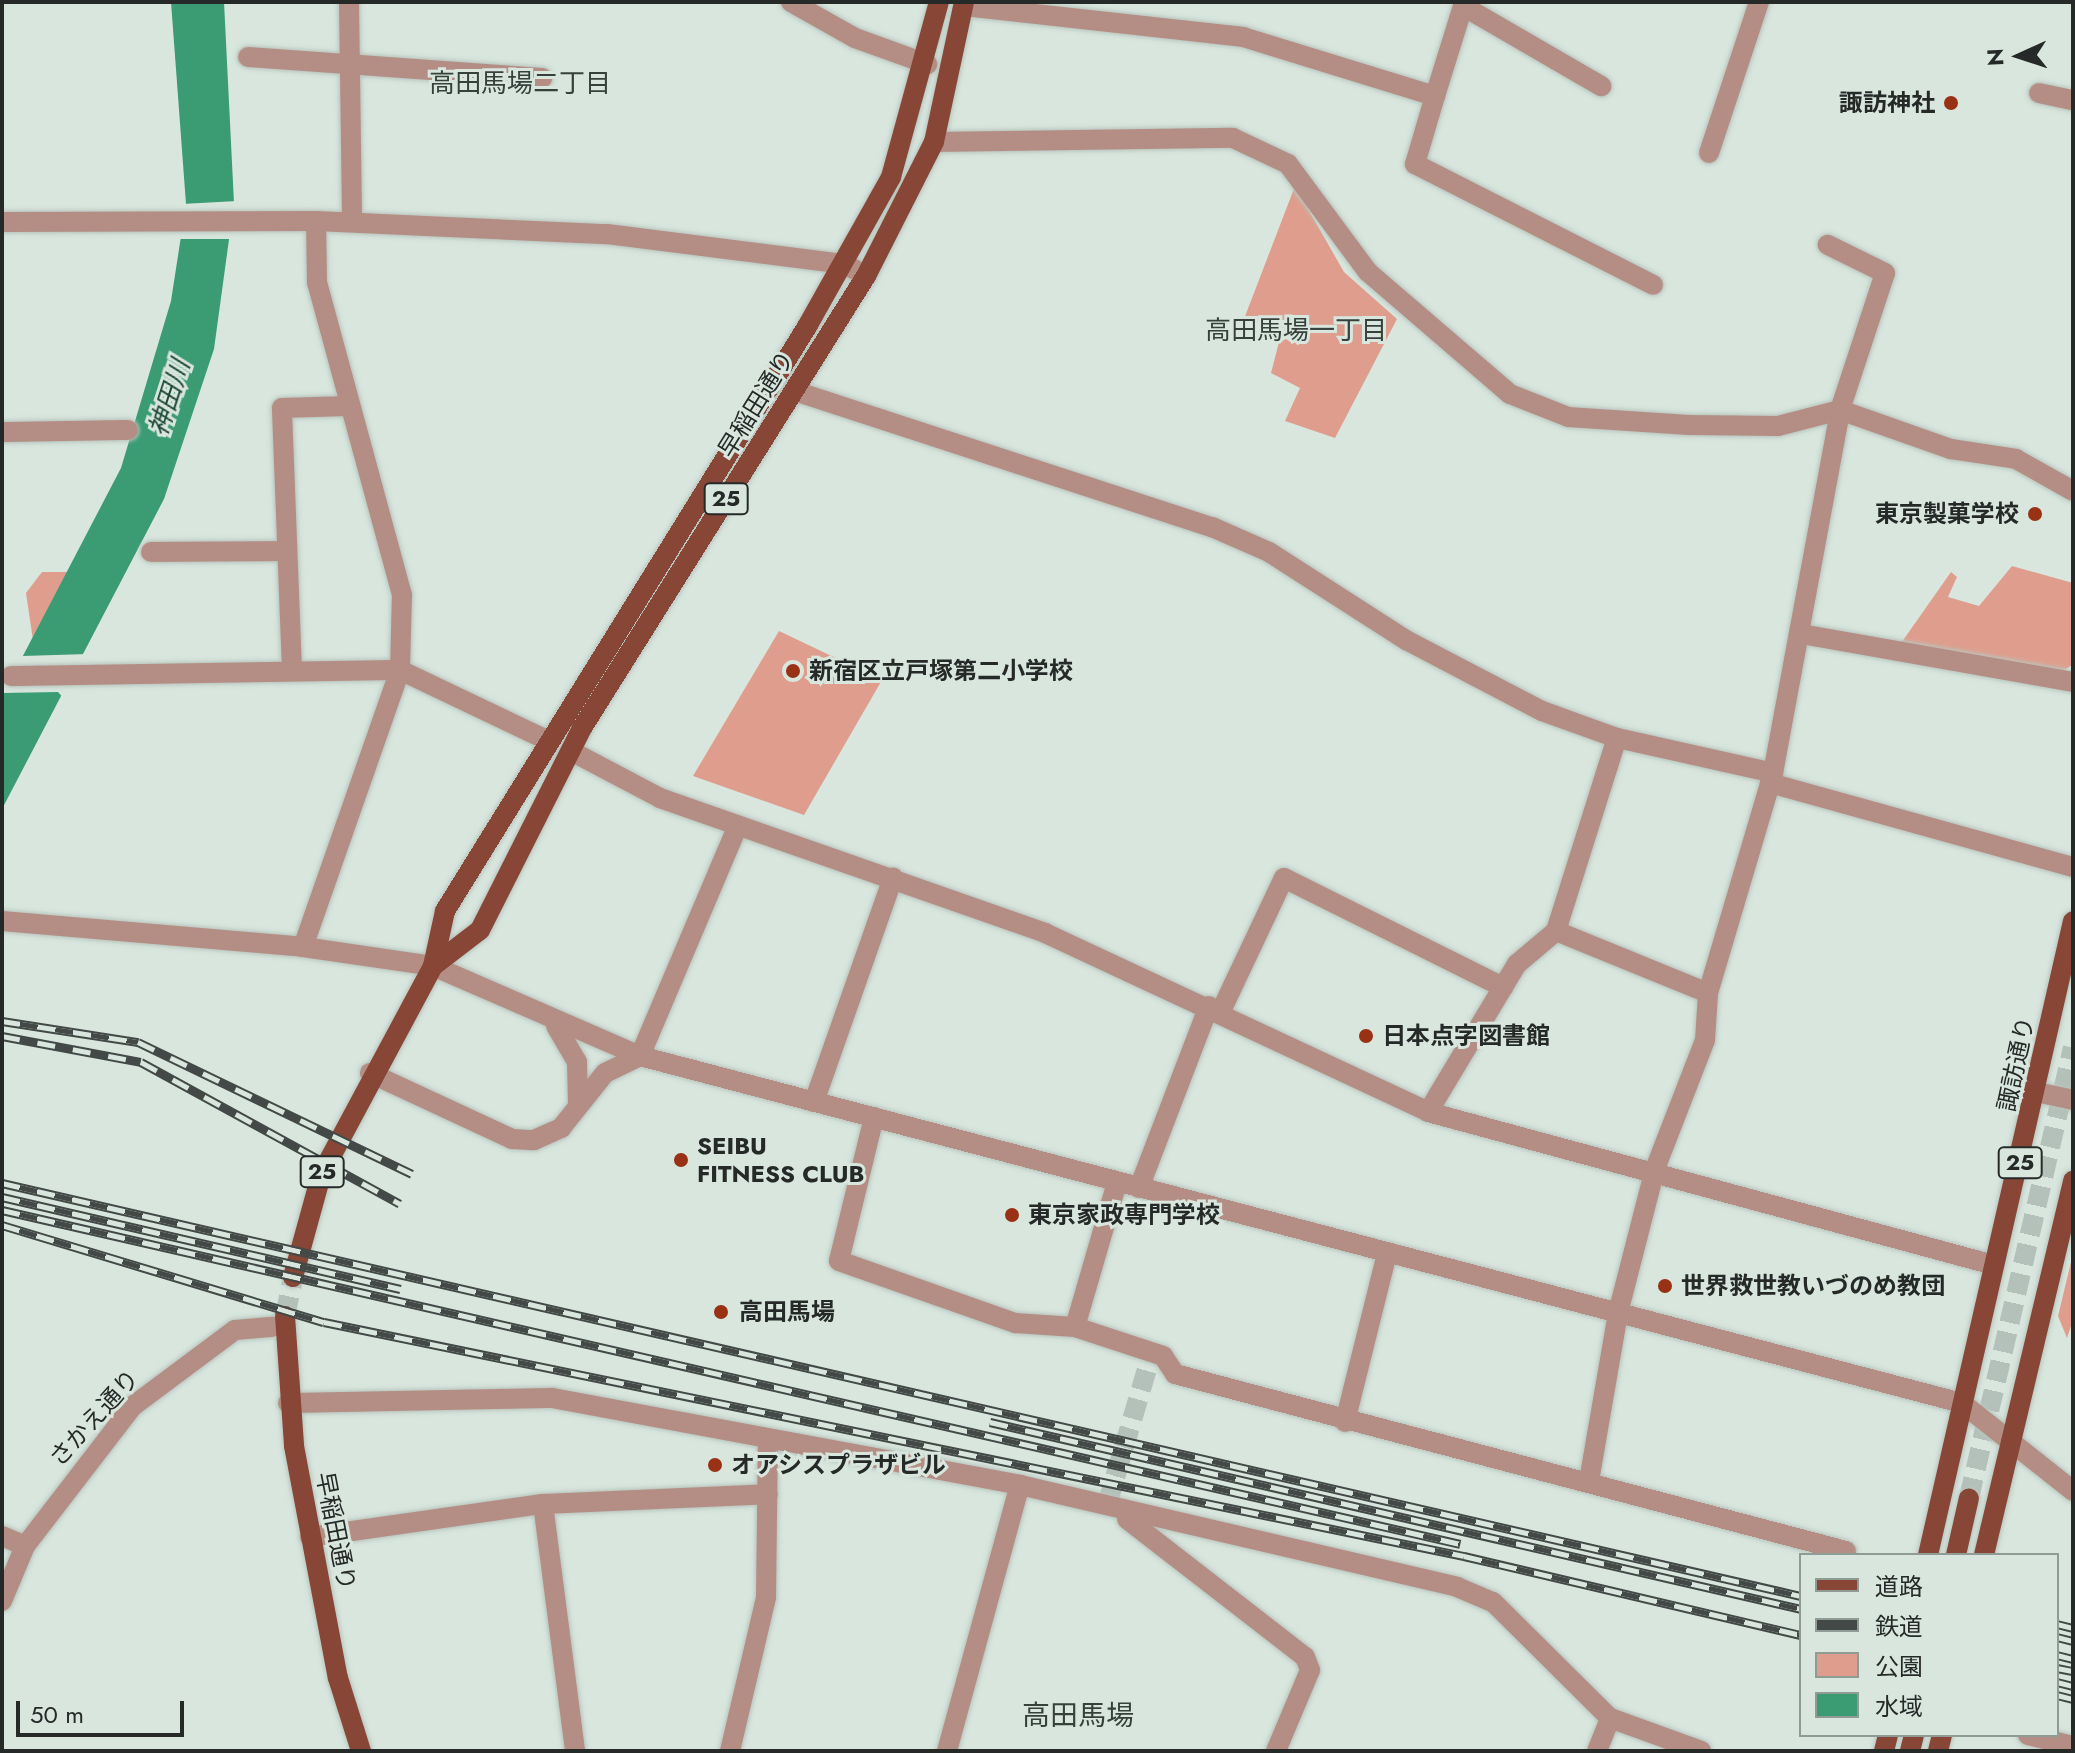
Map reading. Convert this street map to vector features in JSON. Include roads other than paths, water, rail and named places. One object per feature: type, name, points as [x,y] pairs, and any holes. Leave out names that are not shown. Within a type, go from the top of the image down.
[{"type":"main road","name":"早稲田通り","points":[[293,1277],[321,1175],[370,1073],[433,966],[445,911],[547,740],[845,264],[891,177],[927,64],[939,2]]},
{"type":"main road","name":"早稲田通り","points":[[433,966],[480,930],[571,751],[866,276],[934,142],[963,4]]},
{"type":"main road","name":"諏訪通り","points":[[1962,1403],[2073,921]]},
{"type":"main road","name":"25","points":[[1984,1553],[2073,1180]]},
{"type":"main road","name":"早稲田通り","points":[[279,1322],[288,1403],[310,1537],[338,1678],[361,1751]]},
{"type":"main road","name":"25","points":[[1928,1553],[1962,1403]]},
{"type":"main road","points":[[1956,1553],[1969,1498]]},
{"type":"street","points":[[349,2],[352,222]]},
{"type":"street","points":[[791,2],[855,38],[927,64]]},
{"type":"street","points":[[1709,153],[1759,2]]},
{"type":"street","points":[[963,4],[1243,37],[1435,96]]},
{"type":"street","points":[[1601,86],[1463,6],[1415,164],[1653,285]]},
{"type":"street","points":[[248,57],[542,78]]},
{"type":"street","points":[[2039,93],[2073,100]]},
{"type":"street","points":[[934,142],[1233,138],[1288,164],[1368,272],[1510,394],[1568,417],[1689,425],[1778,426],[1840,410],[1951,449],[2016,459],[2073,491]]},
{"type":"street","points":[[2,222],[316,221],[607,234],[845,264],[866,276]]},
{"type":"street","points":[[303,947],[400,670],[402,595],[347,406],[317,283],[316,221]]},
{"type":"street","points":[[1589,1481],[1618,1313],[1655,1169],[1705,1040],[1708,993],[1772,778],[1840,410],[1885,273],[1828,245]]},
{"type":"street","points":[[795,391],[1212,527],[1269,552],[1384,627],[1530,704],[1617,738],[1772,778],[2073,867]]},
{"type":"street","points":[[292,671],[282,408],[347,406]]},
{"type":"street","points":[[2,432],[128,430]]},
{"type":"street","points":[[151,552],[287,551]]},
{"type":"street","points":[[1801,634],[2073,682]]},
{"type":"street","points":[[11,676],[400,670],[547,740]]},
{"type":"street","points":[[1428,1112],[1503,987],[1538,942],[1556,931],[1617,738]]},
{"type":"street","points":[[571,751],[660,798],[1045,933],[1215,1008],[1428,1112],[1655,1169],[1994,1265]]},
{"type":"street","points":[[370,1073],[523,1140],[554,1133],[605,1073],[640,1056],[737,827]]},
{"type":"street","points":[[814,1102],[893,878]]},
{"type":"street","points":[[1139,1188],[1215,1008],[1284,878],[1503,987]]},
{"type":"street","points":[[2,921],[303,947],[433,966],[555,1025],[640,1056],[1962,1403],[2073,1491]]},
{"type":"street","points":[[1556,931],[1708,993]]},
{"type":"street","points":[[555,1025],[577,1062],[578,1104]]},
{"type":"street","points":[[2036,1092],[2073,1100]]},
{"type":"street","points":[[874,1117],[839,1261],[1015,1323],[1075,1327],[1163,1356],[1175,1374],[1345,1422],[1589,1481],[1846,1551]]},
{"type":"street","points":[[1075,1327],[1117,1182]]},
{"type":"street","points":[[1345,1422],[1387,1254]]},
{"type":"street","name":"さかえ通り","points":[[2,1601],[25,1546],[133,1406],[235,1330],[279,1322]]},
{"type":"street","points":[[288,1403],[552,1398],[1020,1485],[1116,1508],[1493,1602],[1610,1718],[1700,1751]]},
{"type":"street","points":[[730,1751],[766,1597],[768,1439]]},
{"type":"street","points":[[947,1751],[1020,1485]]},
{"type":"street","points":[[310,1537],[543,1504],[768,1494]]},
{"type":"street","points":[[543,1504],[575,1751]]},
{"type":"street","points":[[1116,1508],[1305,1657],[1310,1670],[1276,1751]]},
{"type":"street","points":[[2,1536],[25,1546]]},
{"type":"street","points":[[1597,1751],[1610,1718]]},
{"type":"street","points":[[2036,1737],[2073,1746]]},
{"type":"water","name":"神田川","points":[[171,2],[224,2],[234,203],[214,349],[164,499],[2,809],[2,696],[121,468],[171,301],[186,204]]},
{"type":"tunnel","points":[[1969,1498],[2073,1048]]},
{"type":"tunnel","points":[[285,1316],[293,1277]]},
{"type":"tunnel","points":[[1107,1505],[1147,1369]]},
{"type":"railway","points":[[2,1021],[138,1042],[412,1174]]},
{"type":"railway","points":[[2,1036],[141,1062],[400,1204]]},
{"type":"railway","points":[[2,1183],[1799,1596]]},
{"type":"railway","points":[[2,1197],[401,1289]]},
{"type":"railway","points":[[2,1210],[1460,1544]]},
{"type":"railway","points":[[2,1225],[324,1322],[1464,1556],[1799,1635]]},
{"type":"railway","points":[[990,1422],[1799,1609]]},
{"type":"railway","points":[[2059,1624],[2073,1628]]},
{"type":"railway","points":[[2059,1638],[2073,1641]]},
{"type":"railway","points":[[2059,1656],[2073,1659]]},
{"type":"railway","points":[[2059,1668],[2073,1671]]},
{"type":"railway","points":[[2059,1682],[2073,1686]]},
{"type":"railway","points":[[2059,1696],[2073,1699]]},
{"type":"place","name":"諏訪神社","points":[[1951,103]]},
{"type":"place","name":"東京製菓学校","points":[[2035,514]]},
{"type":"place","name":"新宿区立戸塚第二小学校","points":[[793,671]]},
{"type":"place","name":"日本点字図書館","points":[[1366,1036]]},
{"type":"place","name":"SEIBU FITNESS CLUB","points":[[681,1160]]},
{"type":"place","name":"東京家政専門学校","points":[[1012,1215]]},
{"type":"place","name":"世界救世教いづのめ教団","points":[[1665,1286]]},
{"type":"place","name":"高田馬場","points":[[721,1312]]},
{"type":"place","name":"オアシスプラザビル","points":[[715,1465]]},
{"type":"district","name":"高田馬場二丁目","points":[[520,84]]},
{"type":"district","name":"高田馬場一丁目","points":[[1296,331]]},
{"type":"district","name":"高田馬場","points":[[1078,1716]]}]
